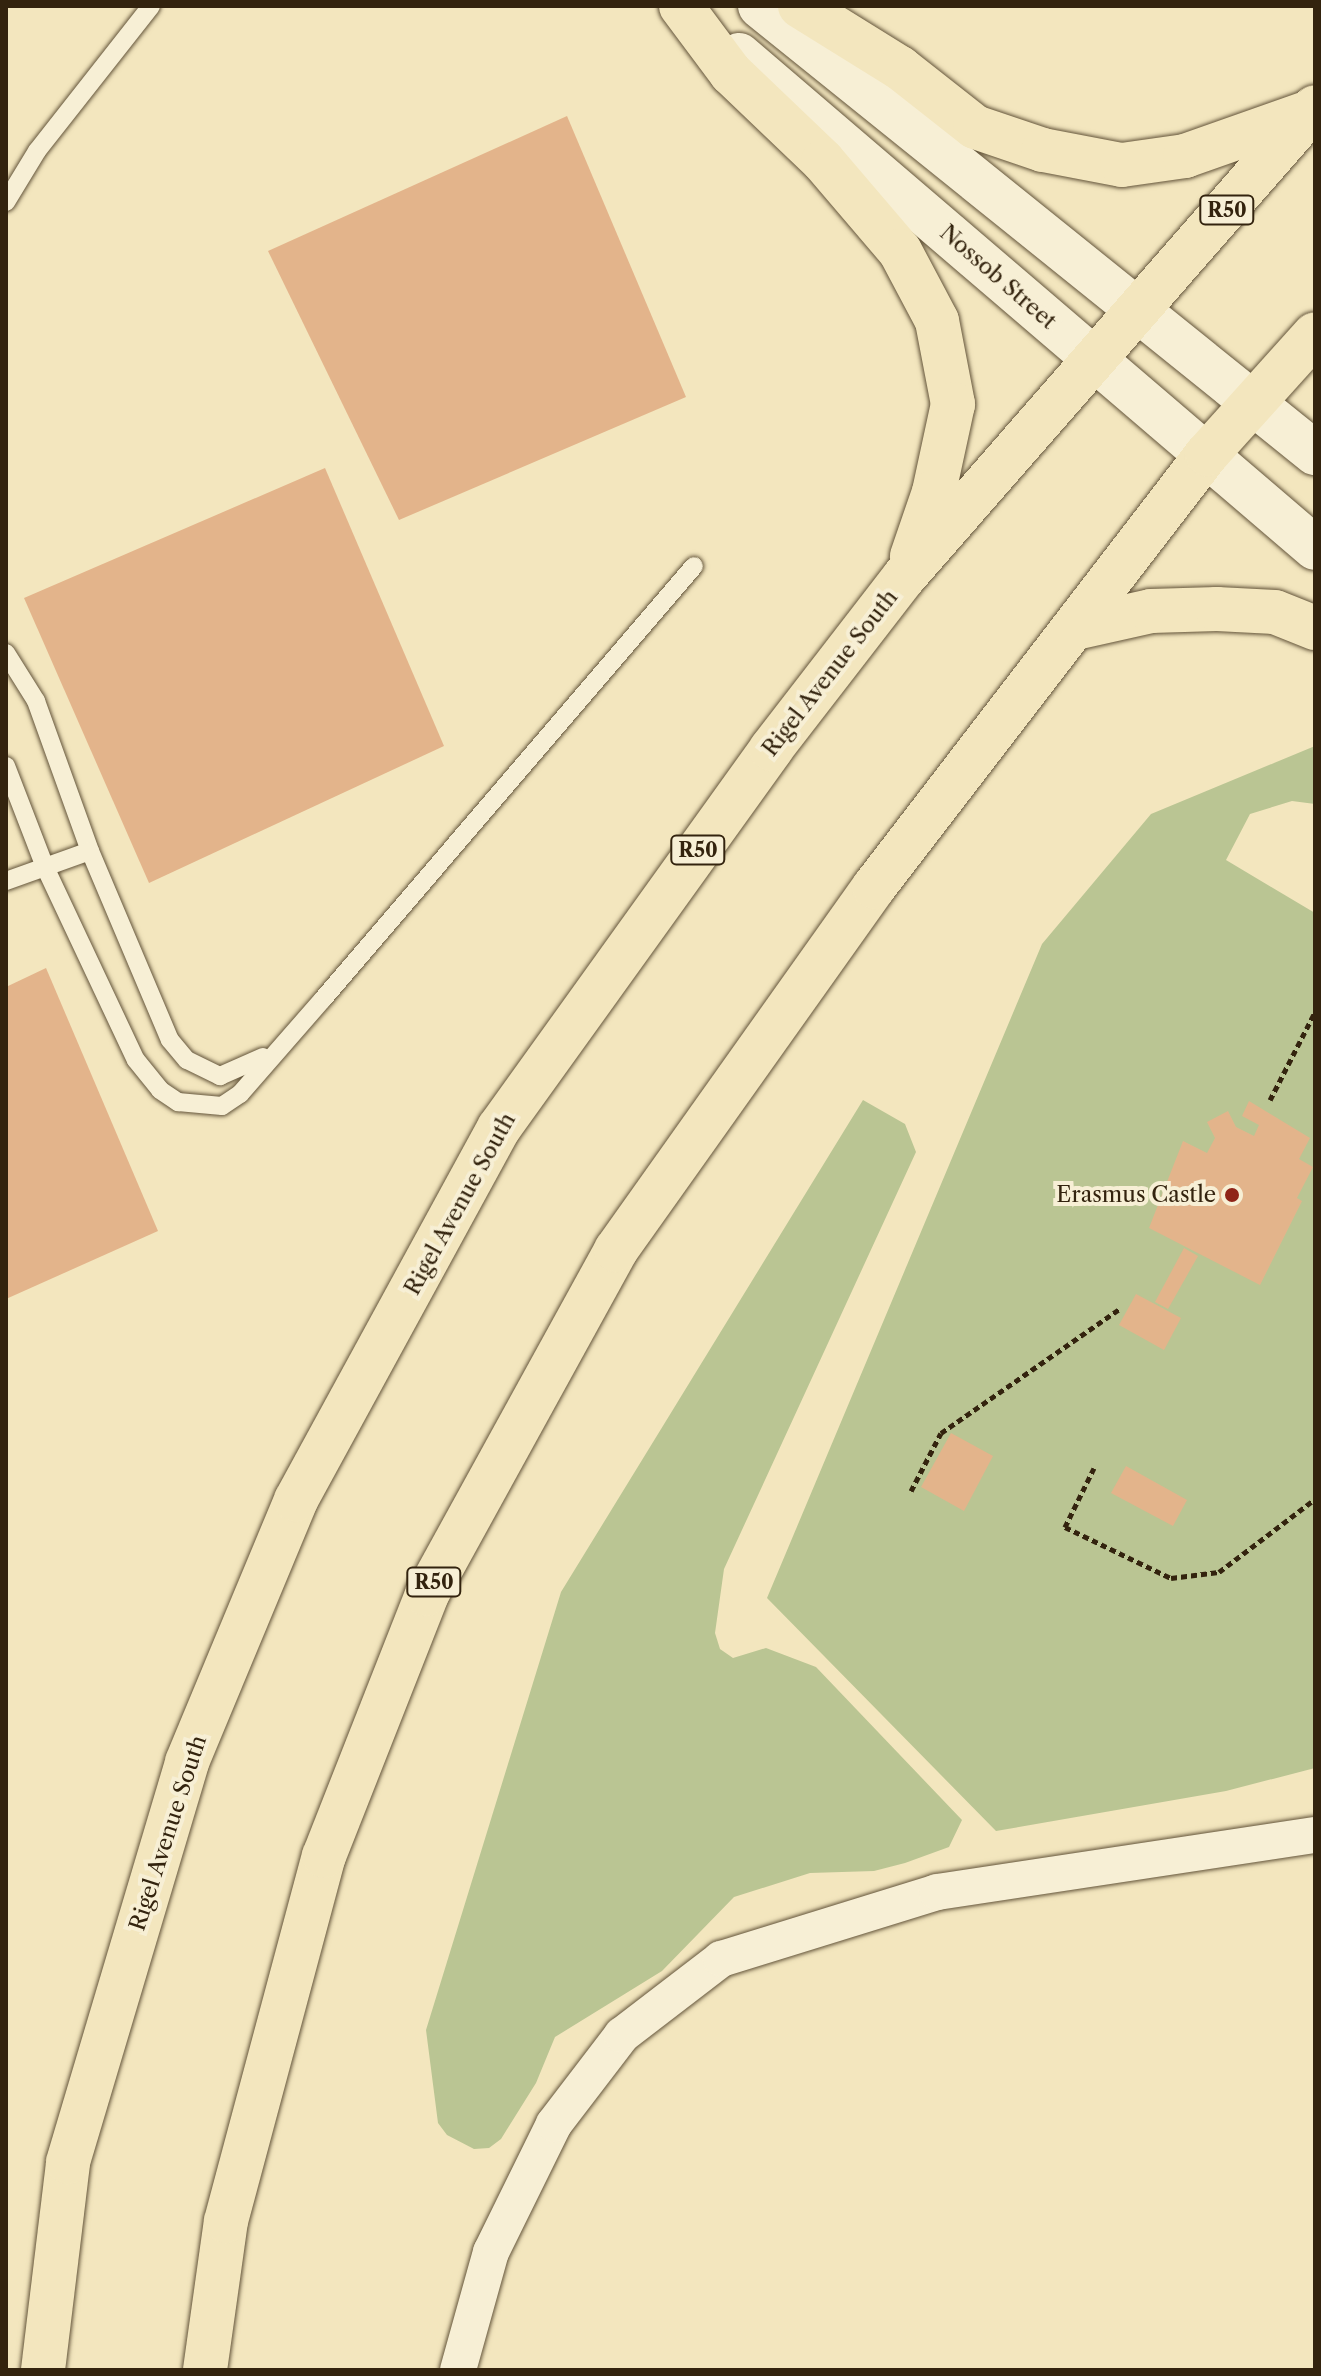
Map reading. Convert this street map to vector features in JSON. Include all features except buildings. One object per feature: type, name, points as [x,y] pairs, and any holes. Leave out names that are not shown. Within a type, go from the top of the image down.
[{"type":"main road","points":[[682,6],[731,73],[823,161],[900,251],[937,321],[953,404],[934,492],[904,577]]},
{"type":"main road","points":[[800,6],[900,68],[975,127],[1043,150],[1122,165],[1185,156],[1313,109]]},
{"type":"main road","name":"Rigel Avenue South","points":[[43,2370],[68,2162],[187,1762],[296,1500],[499,1128],[771,749],[904,577],[1140,313],[1313,109]]},
{"type":"main road","name":"R50","points":[[205,2370],[226,2221],[324,1856],[427,1594],[616,1250],[874,887],[1207,454],[1315,334]]},
{"type":"main road","points":[[1075,628],[1151,611],[1217,609],[1275,612],[1315,628]]},
{"type":"street","name":"Nossob Street","points":[[682,6],[1315,548]]},
{"type":"street","points":[[760,6],[1140,313],[1256,402],[1315,453]]},
{"type":"street","points":[[458,2370],[491,2252],[554,2124],[622,2035],[721,1959],[937,1892],[1315,1835]]},
{"type":"lane","points":[[6,202],[37,151],[151,6]]},
{"type":"lane","points":[[6,766],[45,867],[136,1060],[160,1090],[193,1107],[222,1106],[240,1094],[694,566]]},
{"type":"lane","points":[[6,653],[36,701],[90,851],[158,1019],[187,1060],[220,1076],[235,1074],[275,1050]]},
{"type":"lane","points":[[6,881],[90,851]]},
{"type":"path","points":[[1270,1100],[1315,1012]]},
{"type":"path","points":[[911,1491],[941,1433],[1121,1308]]},
{"type":"path","points":[[1094,1468],[1065,1527],[1171,1578],[1219,1572],[1315,1499]]},
{"type":"green space","points":[[1315,746],[1315,804],[1292,801],[1250,814],[1226,860],[1315,913],[1315,1768],[1226,1791],[996,1831],[767,1598],[1042,944],[1151,814]]},
{"type":"green space","points":[[863,1100],[905,1124],[916,1152],[724,1569],[715,1633],[720,1649],[733,1658],[766,1648],[816,1667],[962,1820],[949,1847],[905,1863],[874,1871],[810,1873],[734,1897],[662,1971],[555,2037],[536,2083],[501,2139],[489,2148],[474,2149],[447,2135],[438,2123],[426,2030],[561,1592]]},
{"type":"place","name":"Erasmus Castle","points":[[1232,1195]]}]
